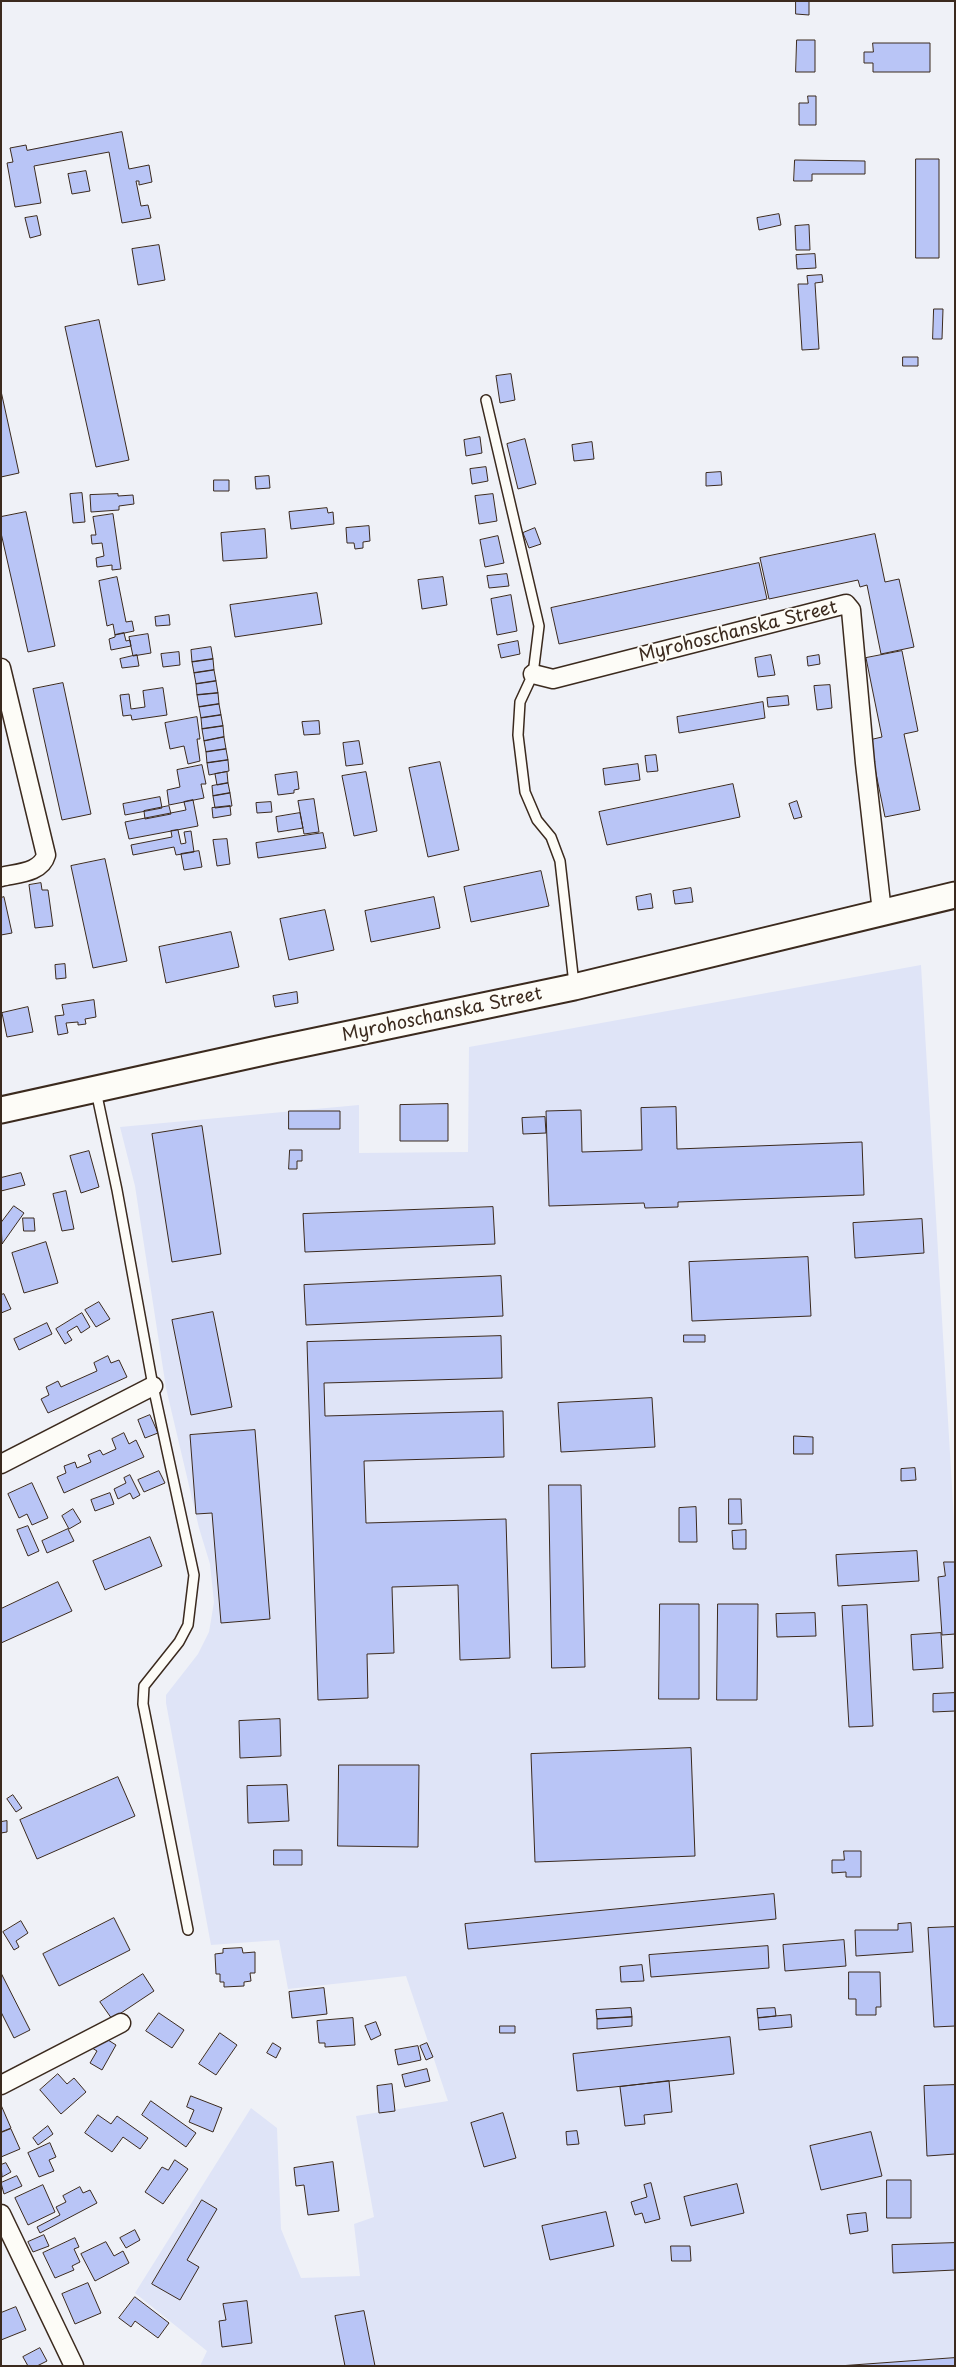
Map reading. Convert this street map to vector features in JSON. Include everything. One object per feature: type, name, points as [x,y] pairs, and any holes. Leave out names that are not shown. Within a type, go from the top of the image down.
[{"type":"main road","name":"Myrohoschanska Street","points":[[1,1110],[574,987],[955,895]]},
{"type":"street","name":"Myrohoschanska Street","points":[[533,674],[553,679],[846,604],[850,610],[882,912]]},
{"type":"street","points":[[1,668],[46,855],[44,864],[37,868],[1,877]]},
{"type":"street","points":[[1,1464],[153,1386]]},
{"type":"street","points":[[1,2086],[121,2022]]},
{"type":"street","points":[[1,2214],[74,2366]]},
{"type":"lane","points":[[486,400],[538,626],[533,674],[520,702],[518,735],[525,792],[537,820],[551,837],[560,861],[574,987]]},
{"type":"lane","points":[[96,1089],[118,1190],[153,1386],[194,1574],[188,1625],[179,1642],[144,1686],[143,1704],[188,1930]]},
{"type":"shaded area","points":[[921,965],[955,1538],[955,2366],[200,2366],[207,2351],[135,2293],[251,2108],[277,2128],[281,2229],[301,2278],[360,2276],[354,2224],[374,2217],[356,2116],[448,2101],[406,1976],[288,1989],[279,1940],[211,1945],[166,1703],[166,1695],[198,1654],[209,1632],[214,1602],[210,1564],[199,1528],[166,1388],[135,1186],[120,1127],[359,1105],[359,1153],[468,1152],[469,1047]]},
{"type":"building","points":[[796,1],[809,1],[809,15],[796,14]]},
{"type":"building","points":[[797,40],[815,40],[815,72],[796,72]]},
{"type":"building","points":[[873,43],[930,43],[930,72],[873,72],[873,63],[864,63],[864,52],[873,52]]},
{"type":"building","points":[[808,96],[816,96],[816,125],[799,125],[799,103],[808,103]]},
{"type":"building","points":[[122,132],[129,169],[149,165],[152,182],[139,185],[139,181],[136,181],[141,206],[148,205],[151,218],[122,223],[109,152],[34,166],[41,203],[15,207],[7,163],[13,162],[10,148],[26,145],[27,150]]},
{"type":"building","points":[[916,159],[939,159],[939,258],[916,258]]},
{"type":"building","points":[[795,160],[865,161],[865,174],[812,174],[812,181],[794,181]]},
{"type":"building","points":[[86,171],[90,191],[72,194],[68,174]]},
{"type":"building","points":[[779,214],[781,225],[759,230],[757,218]]},
{"type":"building","points":[[37,216],[41,235],[30,238],[25,218]]},
{"type":"building","points":[[809,225],[810,250],[796,250],[795,226]]},
{"type":"building","points":[[159,245],[165,280],[138,285],[132,249]]},
{"type":"building","points":[[815,254],[816,268],[797,269],[796,255]]},
{"type":"building","points":[[822,275],[823,282],[815,283],[819,349],[802,350],[798,284],[808,284],[807,276]]},
{"type":"building","points":[[934,309],[943,309],[942,339],[933,339]]},
{"type":"building","points":[[99,320],[129,460],[96,467],[65,327]]},
{"type":"building","points":[[903,357],[918,357],[918,366],[903,366]]},
{"type":"building","points":[[511,374],[515,400],[500,403],[496,376]]},
{"type":"building","points":[[1,391],[19,473],[1,477]]},
{"type":"building","points":[[480,437],[482,453],[466,456],[464,440]]},
{"type":"building","points":[[525,439],[536,484],[518,489],[507,444]]},
{"type":"building","points":[[592,442],[594,459],[574,461],[572,445]]},
{"type":"building","points":[[486,467],[488,481],[472,484],[470,469]]},
{"type":"building","points":[[721,472],[722,485],[706,486],[706,473]]},
{"type":"building","points":[[269,476],[270,488],[256,489],[255,477]]},
{"type":"building","points":[[214,480],[229,480],[229,491],[214,491]]},
{"type":"building","points":[[82,493],[85,522],[73,523],[70,494]]},
{"type":"building","points":[[118,494],[118,496],[133,495],[134,504],[119,506],[119,510],[91,512],[90,495]]},
{"type":"building","points":[[493,494],[497,521],[479,524],[475,496]]},
{"type":"building","points":[[327,508],[328,513],[333,512],[334,524],[291,529],[289,512]]},
{"type":"building","points":[[26,512],[55,646],[28,652],[1,533],[1,517]]},
{"type":"building","points":[[113,514],[121,569],[112,570],[112,565],[97,567],[96,558],[104,556],[102,543],[92,544],[91,535],[96,535],[93,517]]},
{"type":"building","points":[[369,526],[370,541],[363,542],[363,548],[355,549],[354,543],[347,543],[346,528]]},
{"type":"building","points":[[535,528],[541,544],[529,548],[523,533]]},
{"type":"building","points":[[265,529],[267,558],[223,561],[221,533]]},
{"type":"building","points":[[875,534],[885,582],[899,579],[914,647],[881,654],[867,585],[860,587],[858,580],[769,599],[760,558]]},
{"type":"building","points":[[498,536],[504,563],[485,567],[480,540]]},
{"type":"building","points":[[759,563],[767,599],[559,644],[551,608]]},
{"type":"building","points":[[507,574],[509,586],[489,588],[487,576]]},
{"type":"building","points":[[117,577],[126,622],[132,621],[134,631],[115,635],[113,624],[107,626],[99,581]]},
{"type":"building","points":[[443,577],[447,605],[422,609],[418,580]]},
{"type":"building","points":[[317,593],[322,624],[235,637],[230,605]]},
{"type":"building","points":[[511,595],[517,631],[497,635],[491,599]]},
{"type":"building","points":[[169,615],[170,625],[156,626],[155,617]]},
{"type":"building","points":[[124,633],[126,641],[130,640],[131,646],[111,650],[109,639]]},
{"type":"building","points":[[148,634],[151,653],[133,656],[129,637]]},
{"type":"building","points":[[518,641],[520,654],[501,658],[498,645]]},
{"type":"building","points":[[211,647],[213,659],[192,662],[191,650]]},
{"type":"building","points":[[902,651],[918,731],[904,734],[920,810],[885,817],[869,740],[882,737],[866,658]]},
{"type":"building","points":[[179,652],[180,665],[163,667],[161,654]]},
{"type":"building","points":[[137,655],[139,666],[122,668],[120,659]]},
{"type":"building","points":[[771,655],[775,675],[758,677],[755,658]]},
{"type":"building","points":[[819,655],[820,664],[808,666],[807,657]]},
{"type":"building","points":[[213,659],[214,670],[194,673],[192,662]]},
{"type":"building","points":[[214,670],[216,681],[196,684],[194,673]]},
{"type":"building","points":[[216,681],[218,693],[197,695],[196,684]]},
{"type":"building","points":[[63,683],[91,814],[62,820],[33,689]]},
{"type":"building","points":[[830,685],[832,708],[817,710],[814,686]]},
{"type":"building","points":[[163,688],[167,715],[132,720],[131,715],[123,716],[120,695],[129,694],[131,709],[145,707],[143,691]]},
{"type":"building","points":[[218,693],[219,704],[199,707],[197,695]]},
{"type":"building","points":[[788,696],[789,705],[768,707],[767,698]]},
{"type":"building","points":[[763,702],[765,718],[679,733],[677,717]]},
{"type":"building","points":[[219,704],[221,715],[201,718],[199,707]]},
{"type":"building","points":[[221,715],[223,726],[202,729],[201,718]]},
{"type":"building","points":[[197,717],[200,761],[188,764],[184,746],[170,749],[165,723]]},
{"type":"building","points":[[319,721],[320,734],[304,735],[302,722]]},
{"type":"building","points":[[223,726],[224,737],[204,741],[202,729]]},
{"type":"building","points":[[224,737],[226,749],[206,752],[204,741]]},
{"type":"building","points":[[359,741],[363,764],[346,766],[343,743]]},
{"type":"building","points":[[226,749],[228,760],[207,763],[206,752]]},
{"type":"building","points":[[656,755],[658,771],[647,772],[645,756]]},
{"type":"building","points":[[228,760],[229,771],[209,775],[207,763]]},
{"type":"building","points":[[440,762],[459,850],[428,857],[409,768]]},
{"type":"building","points":[[638,764],[640,780],[605,785],[603,769]]},
{"type":"building","points":[[202,765],[206,784],[201,784],[204,798],[169,805],[167,790],[180,787],[177,770]]},
{"type":"building","points":[[227,772],[228,783],[217,785],[215,774]]},
{"type":"building","points":[[297,772],[299,789],[294,790],[294,793],[278,795],[275,775]]},
{"type":"building","points":[[366,772],[377,831],[354,836],[342,776]]},
{"type":"building","points":[[228,783],[230,793],[213,796],[212,786]]},
{"type":"building","points":[[733,784],[740,817],[607,845],[599,812]]},
{"type":"building","points":[[230,793],[232,806],[215,808],[213,796]]},
{"type":"building","points":[[160,797],[162,808],[125,815],[123,804]]},
{"type":"building","points":[[314,799],[319,832],[304,834],[298,801]]},
{"type":"building","points":[[193,800],[198,826],[129,839],[125,822],[186,810],[184,802]]},
{"type":"building","points":[[797,801],[802,817],[794,819],[789,804]]},
{"type":"building","points":[[271,802],[272,812],[257,813],[256,803]]},
{"type":"building","points":[[169,806],[171,814],[145,819],[144,811]]},
{"type":"building","points":[[230,806],[231,815],[213,818],[212,808]]},
{"type":"building","points":[[300,813],[303,828],[278,832],[276,817]]},
{"type":"building","points":[[178,830],[181,844],[186,843],[184,832],[191,831],[194,852],[176,855],[174,847],[133,855],[131,845],[172,837],[171,831]]},
{"type":"building","points":[[323,833],[326,848],[258,858],[256,843]]},
{"type":"building","points":[[227,839],[230,864],[217,866],[213,840]]},
{"type":"building","points":[[199,851],[202,867],[184,870],[181,854]]},
{"type":"building","points":[[105,859],[127,961],[93,968],[71,866]]},
{"type":"building","points":[[541,871],[549,906],[471,922],[464,887]]},
{"type":"building","points":[[41,883],[42,890],[48,890],[53,926],[35,928],[29,885]]},
{"type":"building","points":[[691,888],[693,902],[675,904],[673,891]]},
{"type":"building","points":[[651,894],[653,908],[638,910],[636,897]]},
{"type":"building","points":[[4,897],[12,933],[1,935],[1,898]]},
{"type":"building","points":[[434,897],[440,928],[371,942],[365,911]]},
{"type":"building","points":[[325,910],[334,950],[289,960],[280,919]]},
{"type":"building","points":[[231,932],[239,967],[166,983],[159,947]]},
{"type":"building","points":[[65,964],[66,978],[56,979],[55,965]]},
{"type":"building","points":[[297,992],[298,1003],[275,1007],[273,996]]},
{"type":"building","points":[[94,1000],[96,1017],[85,1019],[86,1024],[78,1025],[78,1022],[66,1023],[68,1033],[58,1035],[55,1016],[64,1015],[62,1005]]},
{"type":"building","points":[[28,1007],[33,1032],[7,1037],[2,1013]]},
{"type":"building","points":[[448,1104],[448,1141],[400,1141],[400,1105]]},
{"type":"building","points":[[676,1107],[677,1149],[862,1142],[864,1195],[678,1202],[678,1207],[645,1208],[644,1203],[549,1206],[546,1111],[581,1110],[582,1152],[642,1150],[641,1108]]},
{"type":"building","points":[[289,1111],[340,1111],[340,1129],[289,1129]]},
{"type":"building","points":[[545,1117],[546,1133],[523,1134],[522,1118]]},
{"type":"building","points":[[202,1126],[221,1254],[172,1262],[152,1134]]},
{"type":"building","points":[[290,1150],[302,1150],[302,1161],[297,1161],[297,1169],[289,1169]]},
{"type":"building","points":[[89,1151],[99,1187],[81,1193],[70,1156]]},
{"type":"building","points":[[21,1173],[25,1185],[1,1191],[1,1178]]},
{"type":"building","points":[[66,1191],[74,1229],[62,1231],[53,1194]]},
{"type":"building","points":[[14,1206],[24,1213],[2,1244],[1,1223]]},
{"type":"building","points":[[493,1207],[495,1244],[305,1252],[303,1214]]},
{"type":"building","points":[[23,1218],[34,1218],[35,1231],[24,1231]]},
{"type":"building","points":[[922,1219],[924,1253],[855,1258],[853,1223]]},
{"type":"building","points":[[46,1242],[58,1283],[24,1293],[12,1253]]},
{"type":"building","points":[[808,1257],[811,1316],[692,1321],[689,1262]]},
{"type":"building","points":[[501,1276],[503,1316],[306,1325],[304,1285]]},
{"type":"building","points":[[4,1294],[11,1309],[1,1313],[1,1295]]},
{"type":"building","points":[[99,1302],[110,1319],[96,1327],[85,1310]]},
{"type":"building","points":[[213,1312],[232,1407],[191,1415],[172,1320]]},
{"type":"building","points":[[82,1313],[90,1327],[81,1333],[77,1326],[67,1332],[72,1340],[65,1344],[56,1329]]},
{"type":"building","points":[[47,1323],[52,1334],[19,1350],[14,1339]]},
{"type":"building","points":[[684,1335],[705,1335],[705,1342],[684,1342]]},
{"type":"building","points":[[501,1336],[502,1378],[324,1383],[325,1416],[503,1411],[504,1457],[364,1461],[366,1523],[506,1519],[510,1658],[460,1660],[458,1585],[392,1587],[394,1653],[367,1654],[368,1698],[318,1700],[307,1342]]},
{"type":"building","points":[[108,1356],[111,1363],[119,1360],[127,1377],[48,1413],[41,1399],[49,1395],[46,1387],[58,1381],[61,1387],[97,1371],[94,1363]]},
{"type":"building","points":[[652,1398],[655,1447],[561,1452],[558,1403]]},
{"type":"building","points":[[150,1415],[158,1433],[145,1438],[138,1420]]},
{"type":"building","points":[[255,1430],[270,1619],[221,1623],[212,1513],[196,1514],[190,1435]]},
{"type":"building","points":[[124,1433],[129,1444],[136,1440],[144,1457],[64,1493],[57,1477],[66,1473],[64,1466],[75,1462],[77,1468],[91,1462],[88,1455],[100,1450],[103,1455],[116,1449],[112,1439]]},
{"type":"building","points":[[794,1436],[813,1437],[813,1454],[794,1454]]},
{"type":"building","points":[[915,1468],[916,1480],[901,1481],[901,1469]]},
{"type":"building","points":[[159,1471],[165,1483],[144,1492],[138,1480]]},
{"type":"building","points":[[130,1475],[140,1495],[133,1499],[130,1493],[118,1499],[114,1489],[126,1483],[124,1478]]},
{"type":"building","points":[[32,1483],[48,1518],[32,1525],[27,1514],[19,1518],[8,1494]]},
{"type":"building","points":[[549,1485],[581,1485],[585,1667],[552,1668]]},
{"type":"building","points":[[110,1493],[114,1504],[95,1511],[91,1500]]},
{"type":"building","points":[[729,1499],[741,1499],[742,1524],[729,1524]]},
{"type":"building","points":[[696,1507],[697,1542],[679,1542],[679,1508]]},
{"type":"building","points":[[73,1509],[81,1522],[69,1529],[62,1516]]},
{"type":"building","points":[[28,1526],[39,1551],[28,1556],[17,1530]]},
{"type":"building","points":[[68,1529],[74,1541],[47,1553],[42,1541]]},
{"type":"building","points":[[746,1530],[746,1549],[733,1549],[732,1531]]},
{"type":"building","points":[[150,1537],[162,1566],[105,1590],[93,1561]]},
{"type":"building","points":[[917,1551],[919,1581],[838,1586],[836,1555]]},
{"type":"building","points":[[944,1562],[955,1562],[955,1634],[942,1635],[938,1577],[945,1576]]},
{"type":"building","points":[[58,1582],[72,1611],[1,1643],[1,1609]]},
{"type":"building","points":[[660,1604],[699,1604],[699,1699],[659,1699]]},
{"type":"building","points":[[718,1604],[758,1604],[757,1700],[717,1700]]},
{"type":"building","points":[[867,1605],[873,1726],[849,1727],[842,1606]]},
{"type":"building","points":[[815,1613],[816,1636],[777,1637],[776,1614]]},
{"type":"building","points":[[941,1633],[943,1668],[913,1670],[911,1635]]},
{"type":"building","points":[[955,1693],[955,1711],[933,1712],[933,1694]]},
{"type":"building","points":[[280,1719],[281,1756],[240,1758],[239,1721]]},
{"type":"building","points":[[691,1748],[695,1856],[535,1862],[531,1754]]},
{"type":"building","points":[[339,1765],[419,1765],[418,1847],[338,1846]]},
{"type":"building","points":[[118,1777],[135,1816],[37,1859],[20,1820]]},
{"type":"building","points":[[287,1785],[289,1821],[248,1823],[247,1786]]},
{"type":"building","points":[[13,1795],[22,1808],[16,1812],[7,1799]]},
{"type":"building","points":[[7,1821],[7,1832],[1,1833],[1,1822]]},
{"type":"building","points":[[274,1850],[302,1850],[302,1865],[274,1865]]},
{"type":"building","points":[[844,1851],[861,1851],[861,1877],[846,1877],[846,1872],[832,1873],[832,1860],[844,1860]]},
{"type":"building","points":[[774,1894],[776,1919],[468,1949],[465,1924]]},
{"type":"building","points":[[114,1918],[130,1950],[59,1986],[43,1954]]},
{"type":"building","points":[[21,1921],[28,1933],[16,1941],[19,1947],[14,1950],[3,1932]]},
{"type":"building","points":[[911,1923],[913,1952],[856,1956],[855,1930],[898,1930],[898,1924]]},
{"type":"building","points":[[955,1927],[955,2026],[934,2027],[928,1928]]},
{"type":"building","points":[[844,1940],[846,1966],[785,1971],[783,1945]]},
{"type":"building","points":[[768,1946],[769,1968],[651,1977],[649,1955]]},
{"type":"building","points":[[242,1948],[243,1953],[255,1952],[255,1973],[250,1973],[251,1981],[244,1982],[244,1986],[224,1987],[224,1982],[220,1982],[220,1974],[216,1974],[215,1954],[223,1953],[223,1949]]},
{"type":"building","points":[[642,1965],[644,1981],[621,1982],[620,1967]]},
{"type":"building","points":[[849,1972],[880,1972],[881,2007],[876,2007],[876,2015],[856,2015],[856,1999],[849,1999]]},
{"type":"building","points":[[1,1973],[30,2030],[14,2038],[1,2012]]},
{"type":"building","points":[[143,1974],[154,1991],[112,2019],[100,2002]]},
{"type":"building","points":[[324,1988],[327,2014],[292,2018],[289,1992]]},
{"type":"building","points":[[631,2008],[632,2017],[597,2019],[596,2010]]},
{"type":"building","points":[[775,2008],[776,2016],[758,2018],[757,2009]]},
{"type":"building","points":[[159,2013],[184,2030],[172,2048],[146,2031]]},
{"type":"building","points":[[791,2015],[792,2027],[759,2030],[758,2018]]},
{"type":"building","points":[[632,2017],[632,2026],[597,2029],[597,2019]]},
{"type":"building","points":[[353,2018],[355,2045],[325,2047],[325,2043],[319,2043],[317,2021]]},
{"type":"building","points":[[376,2022],[381,2035],[371,2040],[365,2026]]},
{"type":"building","points":[[500,2026],[515,2026],[515,2033],[500,2033]]},
{"type":"building","points":[[220,2033],[237,2045],[216,2075],[199,2064]]},
{"type":"building","points":[[100,2035],[116,2045],[102,2070],[90,2063],[97,2051],[92,2048]]},
{"type":"building","points":[[730,2037],[734,2074],[577,2091],[573,2054]]},
{"type":"building","points":[[273,2043],[281,2048],[276,2058],[267,2053]]},
{"type":"building","points":[[427,2043],[433,2057],[426,2060],[420,2046]]},
{"type":"building","points":[[418,2046],[421,2060],[398,2065],[395,2050]]},
{"type":"building","points":[[427,2069],[430,2081],[405,2087],[402,2075]]},
{"type":"building","points":[[58,2074],[67,2084],[74,2078],[86,2092],[61,2114],[40,2090]]},
{"type":"building","points":[[669,2081],[672,2112],[644,2115],[645,2124],[625,2126],[620,2087]]},
{"type":"building","points":[[392,2084],[395,2111],[379,2113],[377,2086]]},
{"type":"building","points":[[955,2085],[955,2154],[927,2156],[924,2086]]},
{"type":"building","points":[[191,2096],[222,2108],[213,2132],[189,2122],[194,2110],[187,2107]]},
{"type":"building","points":[[151,2101],[196,2133],[186,2147],[142,2115]]},
{"type":"building","points":[[1,2105],[11,2128],[1,2132]]},
{"type":"building","points":[[503,2113],[516,2158],[484,2167],[471,2123]]},
{"type":"building","points":[[98,2115],[111,2124],[117,2116],[148,2138],[140,2149],[123,2137],[112,2152],[85,2133]]},
{"type":"building","points":[[48,2126],[53,2134],[38,2145],[33,2138]]},
{"type":"building","points":[[11,2129],[20,2149],[1,2157],[1,2133]]},
{"type":"building","points":[[577,2131],[579,2144],[567,2145],[566,2132]]},
{"type":"building","points":[[871,2132],[882,2176],[821,2190],[810,2146]]},
{"type":"building","points":[[50,2143],[56,2157],[49,2160],[54,2171],[39,2177],[28,2153]]},
{"type":"building","points":[[175,2160],[188,2169],[163,2204],[145,2192],[162,2167],[168,2170]]},
{"type":"building","points":[[333,2162],[339,2211],[308,2215],[304,2185],[296,2186],[294,2168]]},
{"type":"building","points":[[6,2163],[11,2172],[2,2177],[1,2165]]},
{"type":"building","points":[[17,2176],[22,2186],[4,2194],[1,2183]]},
{"type":"building","points":[[887,2180],[911,2180],[911,2218],[887,2218]]},
{"type":"building","points":[[651,2183],[660,2219],[645,2223],[642,2213],[635,2215],[631,2202],[647,2197],[644,2185]]},
{"type":"building","points":[[737,2184],[744,2213],[691,2226],[684,2197]]},
{"type":"building","points":[[43,2185],[55,2212],[28,2225],[15,2198]]},
{"type":"building","points":[[80,2187],[83,2193],[90,2190],[97,2203],[40,2233],[37,2227],[60,2215],[56,2207],[66,2202],[63,2196]]},
{"type":"building","points":[[202,2200],[217,2209],[187,2260],[199,2267],[180,2300],[152,2284]]},
{"type":"building","points":[[606,2212],[614,2246],[550,2260],[542,2226]]},
{"type":"building","points":[[866,2213],[868,2231],[850,2234],[847,2215]]},
{"type":"building","points":[[135,2230],[140,2240],[126,2248],[120,2238]]},
{"type":"building","points":[[44,2235],[49,2246],[33,2252],[28,2242]]},
{"type":"building","points":[[75,2238],[79,2247],[74,2249],[80,2262],[72,2266],[74,2270],[55,2278],[43,2253]]},
{"type":"building","points":[[106,2242],[114,2256],[123,2251],[129,2263],[95,2281],[81,2254]]},
{"type":"building","points":[[955,2243],[955,2270],[893,2273],[892,2245]]},
{"type":"building","points":[[671,2246],[690,2246],[691,2261],[672,2261]]},
{"type":"building","points":[[88,2283],[101,2313],[75,2324],[62,2294]]},
{"type":"building","points":[[135,2297],[169,2323],[158,2338],[135,2321],[131,2327],[119,2318]]},
{"type":"building","points":[[247,2301],[252,2343],[222,2347],[219,2321],[226,2320],[223,2304]]},
{"type":"building","points":[[16,2307],[26,2330],[1,2340],[1,2313]]},
{"type":"building","points":[[364,2311],[375,2366],[345,2366],[335,2316]]},
{"type":"building","points":[[40,2348],[47,2361],[37,2366],[28,2366],[23,2357]]},
{"type":"building","points":[[955,2358],[955,2366],[839,2366]]}]
